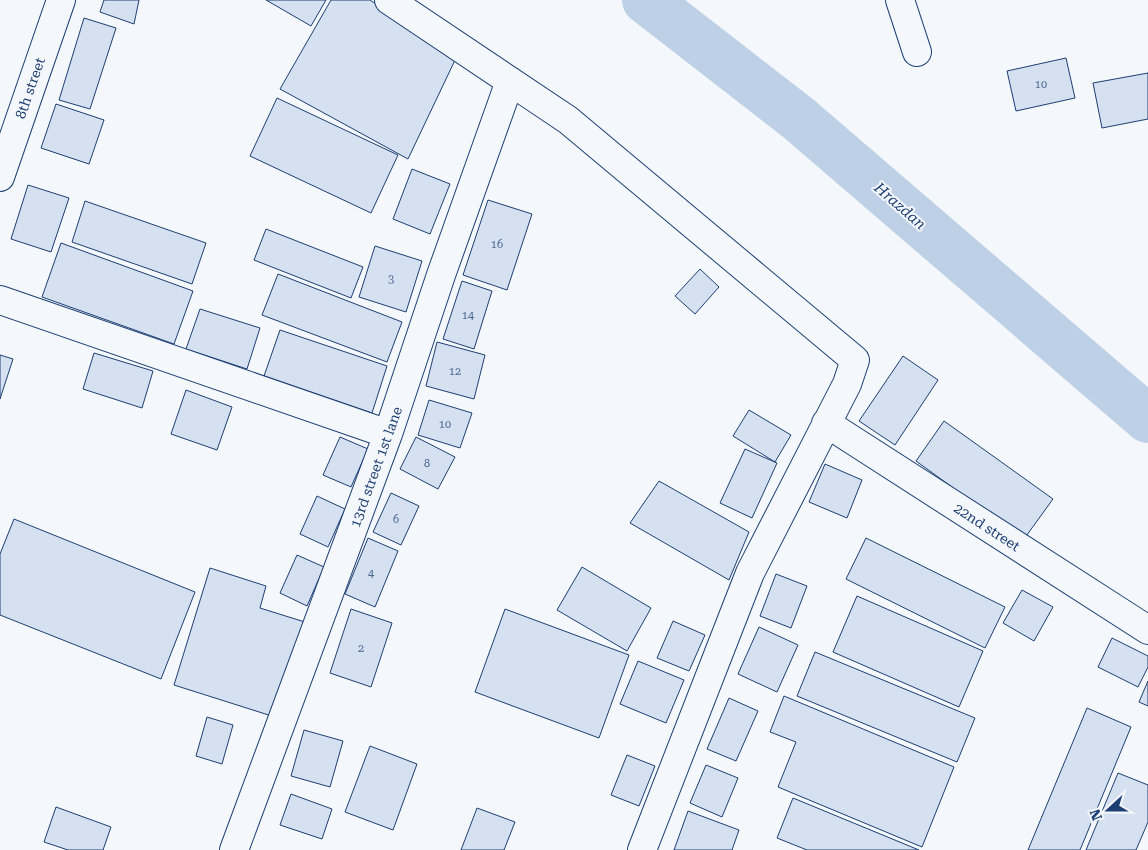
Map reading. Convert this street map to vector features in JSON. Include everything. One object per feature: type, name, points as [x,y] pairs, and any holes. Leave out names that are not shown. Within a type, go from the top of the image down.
[{"type":"street","name":"8th street","points":[[0,177],[61,0]]},
{"type":"street","points":[[389,0],[568,120],[855,360],[847,384],[750,573],[642,850]]},
{"type":"street","points":[[900,0],[917,52]]},
{"type":"street","name":"13rd street 1st lane","points":[[234,850],[388,434],[441,275],[510,81]]},
{"type":"street","points":[[0,300],[388,434]]},
{"type":"street","name":"22nd street","points":[[826,423],[1148,630]]},
{"type":"building","points":[[104,0],[139,0],[134,24],[100,12]]},
{"type":"building","points":[[266,0],[326,0],[311,26]]},
{"type":"building","points":[[331,0],[370,0],[456,58],[408,159],[280,89]]},
{"type":"building","points":[[84,18],[116,28],[90,109],[59,100]]},
{"type":"building","points":[[1066,58],[1075,98],[1016,111],[1007,71]]},
{"type":"building","points":[[1148,73],[1148,119],[1102,128],[1093,83]]},
{"type":"building","points":[[277,98],[398,155],[371,213],[250,156]]},
{"type":"building","points":[[56,104],[104,120],[89,164],[41,148]]},
{"type":"building","points":[[412,169],[450,184],[430,234],[393,219]]},
{"type":"building","points":[[28,185],[69,198],[51,252],[11,239]]},
{"type":"building","points":[[488,200],[532,214],[507,290],[463,275]]},
{"type":"building","points":[[85,201],[206,243],[192,284],[72,242]]},
{"type":"building","points":[[266,229],[363,267],[351,298],[254,260]]},
{"type":"building","points":[[61,243],[193,291],[174,344],[42,297]]},
{"type":"building","points":[[375,246],[422,261],[406,312],[359,297]]},
{"type":"building","points":[[700,269],[719,287],[695,314],[675,296]]},
{"type":"building","points":[[278,274],[402,322],[387,362],[262,315]]},
{"type":"building","points":[[462,281],[492,291],[474,349],[443,339]]},
{"type":"building","points":[[200,309],[260,328],[247,369],[186,349]]},
{"type":"building","points":[[280,330],[387,366],[372,413],[264,376]]},
{"type":"building","points":[[437,342],[485,355],[474,399],[426,386]]},
{"type":"building","points":[[94,353],[153,371],[142,408],[83,389]]},
{"type":"building","points":[[0,355],[13,359],[0,399]]},
{"type":"building","points":[[903,356],[938,380],[895,445],[859,421]]},
{"type":"building","points":[[186,390],[232,407],[217,450],[171,434]]},
{"type":"building","points":[[429,400],[472,413],[460,448],[418,435]]},
{"type":"building","points":[[749,410],[791,435],[775,462],[733,436]]},
{"type":"building","points":[[944,421],[1053,499],[1024,539],[916,461]]},
{"type":"building","points":[[340,437],[368,449],[351,487],[323,475]]},
{"type":"building","points":[[416,437],[455,457],[438,489],[400,469]]},
{"type":"building","points":[[745,449],[777,463],[752,518],[720,503]]},
{"type":"building","points":[[825,464],[862,480],[847,518],[809,502]]},
{"type":"building","points":[[659,481],[749,532],[729,580],[630,523]]},
{"type":"building","points":[[391,493],[419,506],[401,545],[373,532]]},
{"type":"building","points":[[317,496],[345,509],[328,547],[300,534]]},
{"type":"building","points":[[14,519],[195,592],[161,679],[0,615],[0,554]]},
{"type":"building","points":[[368,538],[398,551],[375,607],[345,594]]},
{"type":"building","points":[[866,538],[1005,607],[985,648],[846,579]]},
{"type":"building","points":[[297,555],[324,567],[307,606],[280,593]]},
{"type":"building","points":[[582,567],[651,608],[627,651],[557,610]]},
{"type":"building","points":[[210,568],[266,586],[260,608],[308,623],[278,718],[174,685]]},
{"type":"building","points":[[776,574],[807,586],[791,628],[760,616]]},
{"type":"building","points":[[1022,590],[1053,607],[1034,641],[1003,623]]},
{"type":"building","points":[[857,596],[983,651],[959,707],[833,652]]},
{"type":"building","points":[[351,609],[392,623],[371,687],[330,673]]},
{"type":"building","points":[[505,609],[629,655],[599,738],[475,692]]},
{"type":"building","points":[[673,621],[705,635],[689,671],[657,658]]},
{"type":"building","points":[[759,627],[798,645],[777,692],[738,674]]},
{"type":"building","points":[[1112,638],[1148,656],[1148,667],[1138,687],[1098,667]]},
{"type":"building","points":[[815,652],[975,718],[957,762],[797,696]]},
{"type":"building","points":[[638,661],[684,680],[666,723],[620,704]]},
{"type":"building","points":[[1148,681],[1148,706],[1139,702]]},
{"type":"building","points":[[784,696],[954,767],[922,847],[778,787],[796,742],[770,732]]},
{"type":"building","points":[[729,698],[758,711],[736,761],[707,749]]},
{"type":"building","points":[[1087,708],[1131,727],[1080,850],[1028,850]]},
{"type":"building","points":[[207,717],[233,725],[222,764],[196,756]]},
{"type":"building","points":[[304,730],[343,741],[330,787],[291,776]]},
{"type":"building","points":[[370,746],[417,764],[393,830],[345,812]]},
{"type":"building","points":[[627,755],[655,766],[639,806],[611,795]]},
{"type":"building","points":[[706,765],[738,778],[722,817],[690,803]]},
{"type":"building","points":[[1118,773],[1148,785],[1148,822],[1136,850],[1086,850]]},
{"type":"building","points":[[291,794],[332,809],[322,839],[280,825]]},
{"type":"building","points":[[793,798],[919,850],[807,850],[777,838]]},
{"type":"building","points":[[56,807],[111,827],[103,850],[68,850],[44,842]]},
{"type":"building","points":[[477,808],[515,822],[504,850],[461,850]]},
{"type":"building","points":[[688,811],[739,830],[732,850],[674,850]]},
{"type":"waterway","name":"Hrazdan","points":[[646,0],[798,118],[1148,419]]}]
